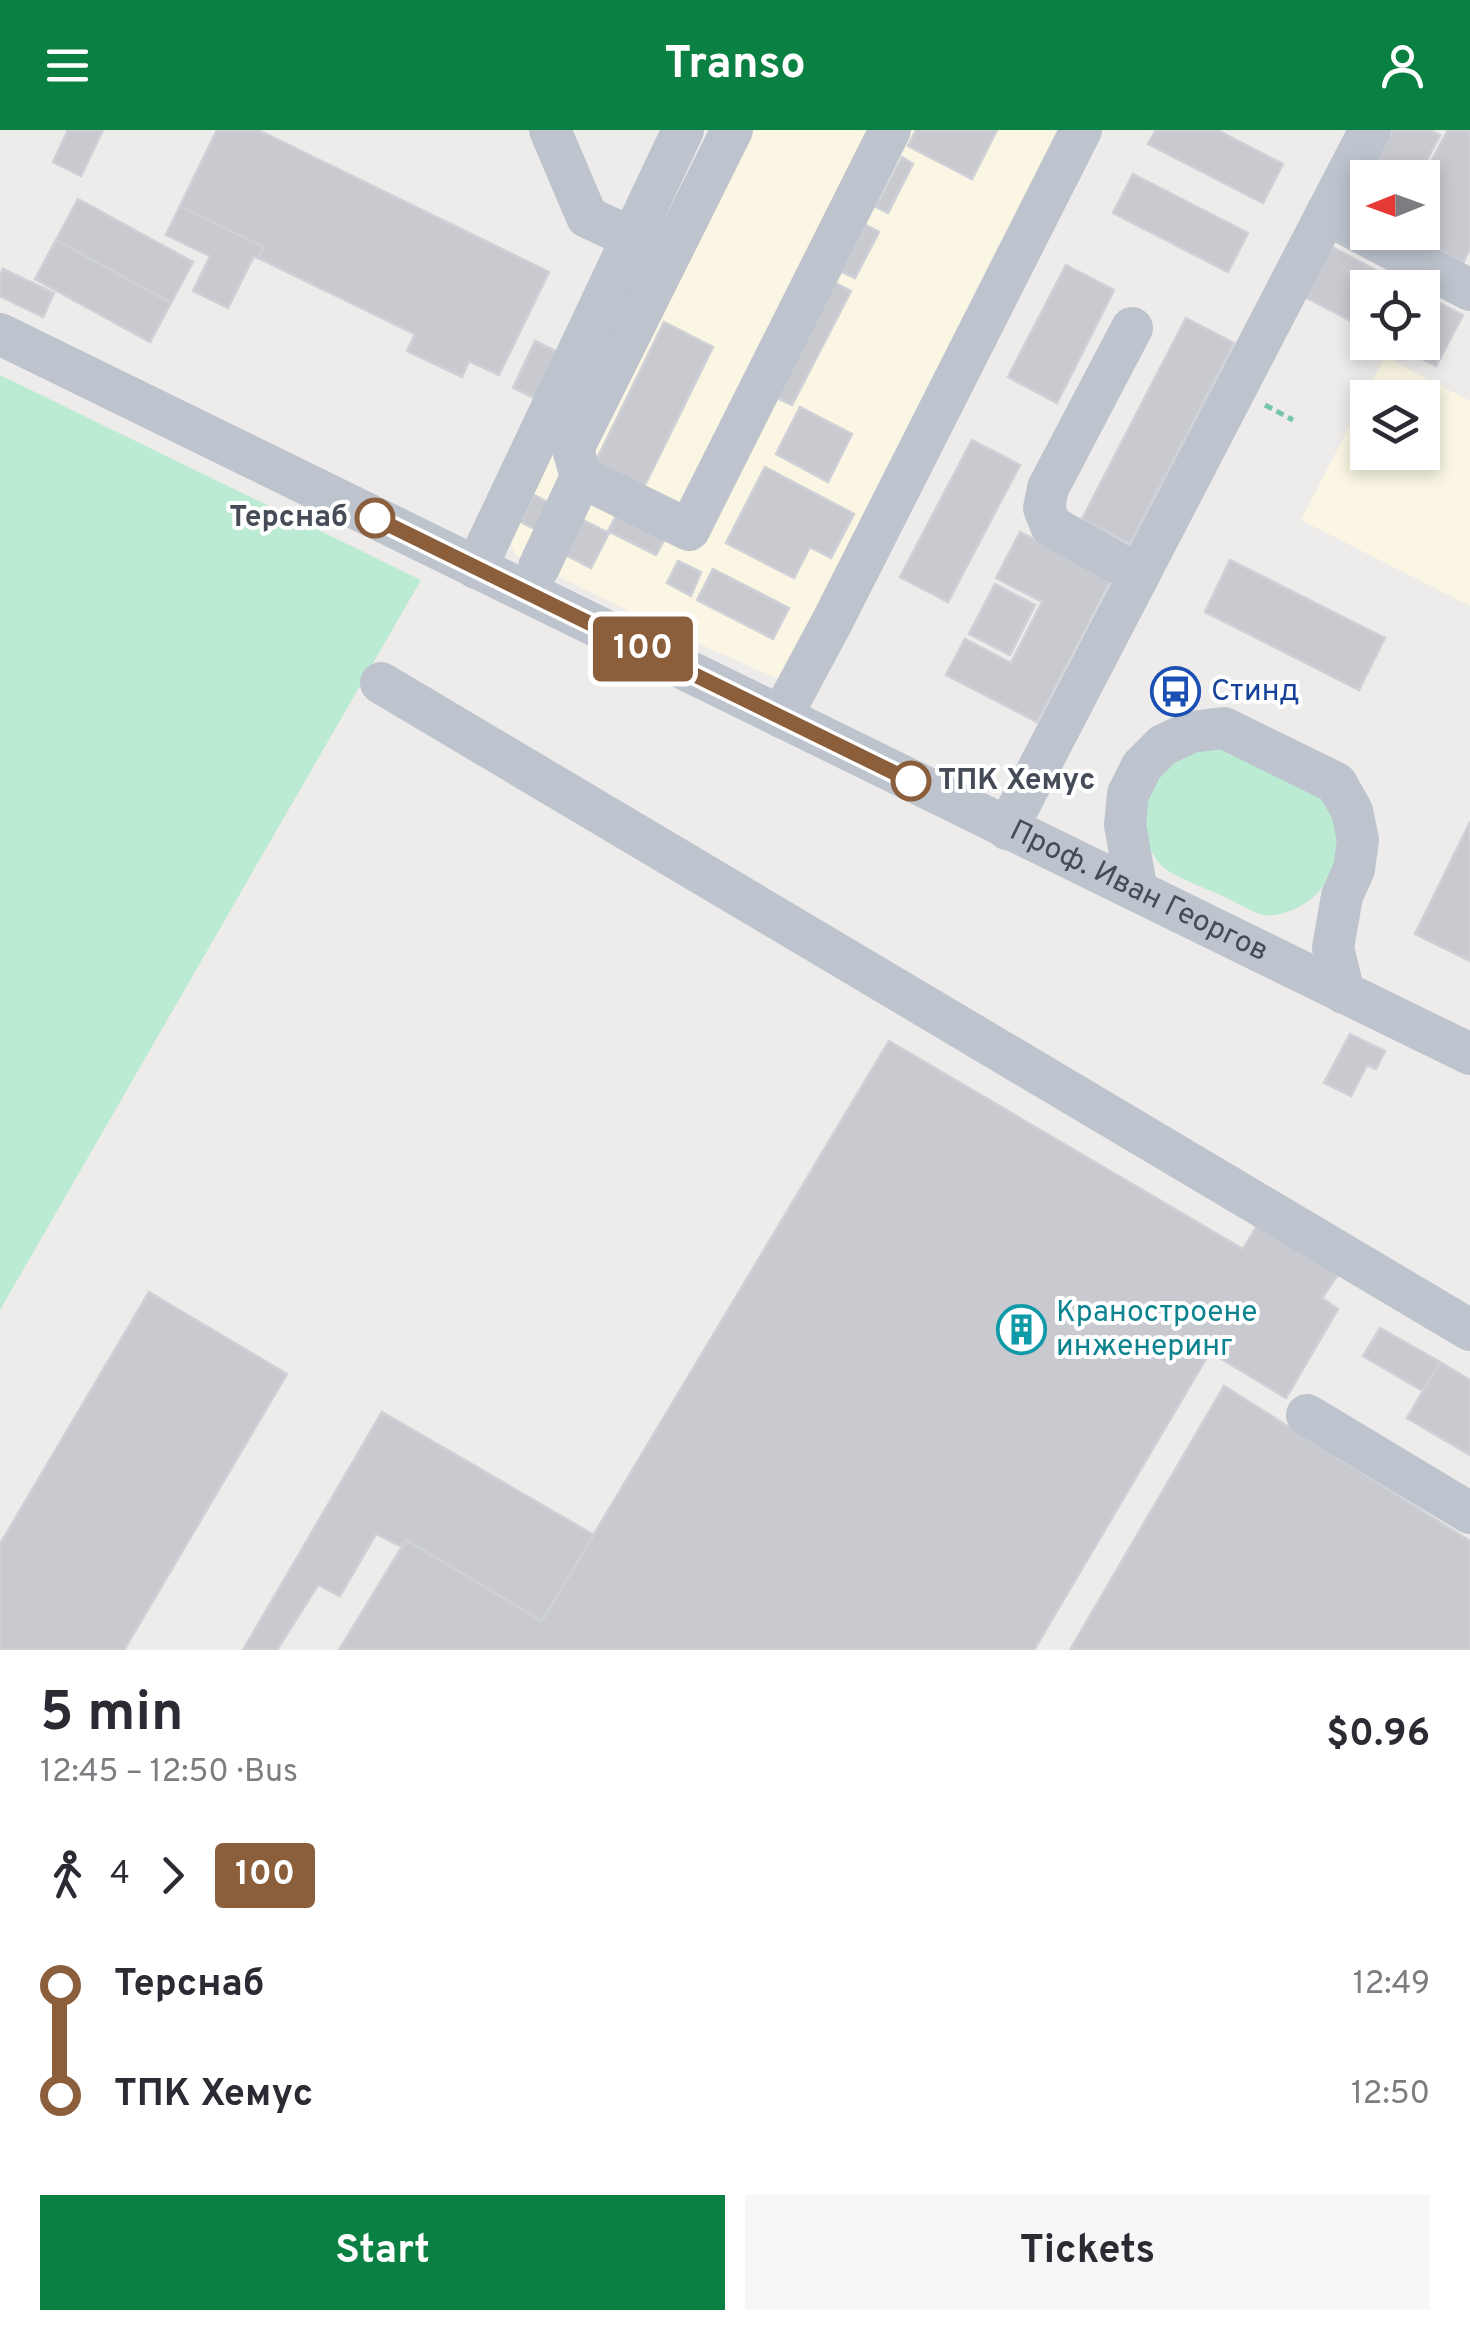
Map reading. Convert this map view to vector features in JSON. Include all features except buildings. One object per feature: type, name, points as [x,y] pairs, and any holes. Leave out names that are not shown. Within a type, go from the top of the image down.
[{"type":"street","points":[[550,130],[587,216],[632,238]]},
{"type":"street","points":[[476,568],[683,130]]},
{"type":"street","points":[[539,567],[581,477],[572,450],[732,130]]},
{"type":"street","points":[[581,477],[688,530],[890,130]]},
{"type":"street","points":[[780,717],[1082,130]]},
{"type":"street","points":[[1008,829],[1370,130]]},
{"type":"street","points":[[1326,214],[1470,290]]},
{"type":"street","points":[[1132,328],[1048,488],[1044,508],[1051,526],[1139,575]]},
{"type":"street","name":"Проф. Иван Георгов","points":[[0,334],[1470,1054]]},
{"type":"street","points":[[381,682],[1470,1330]]},
{"type":"street","points":[[1136,891],[1125,825],[1128,794],[1142,766],[1163,745],[1191,732],[1224,728],[1336,783],[1352,811],[1358,840],[1354,870],[1342,896],[1333,948],[1344,993]]},
{"type":"street","points":[[1307,1414],[1470,1513]]},
{"type":"shaded area","points":[[720,130],[1100,130],[814,695],[659,626],[515,555],[509,537]]},
{"type":"shaded area","points":[[1383,360],[1429,380],[1373,380]]},
{"type":"shaded area","points":[[1440,385],[1470,401],[1470,606],[1301,520],[1350,425],[1350,470],[1440,470]]},
{"type":"green space","points":[[0,375],[421,580],[0,1310]]},
{"type":"green space","points":[[1220,748],[1317,794],[1331,812],[1337,842],[1332,872],[1315,895],[1290,911],[1274,915],[1249,910],[1183,879],[1163,867],[1153,855],[1145,826],[1149,795],[1156,782],[1177,760],[1197,751]]},
{"type":"bus line","name":"100","points":[[375,518],[911,781]]},
{"type":"place","name":"Терснаб","points":[[375,518]]},
{"type":"place","name":"Стинд","points":[[1176,692]]},
{"type":"place","name":"ТПК Хемус","points":[[911,781]]},
{"type":"place","name":"Краностроене инженеринг","points":[[1021,1330]]}]
